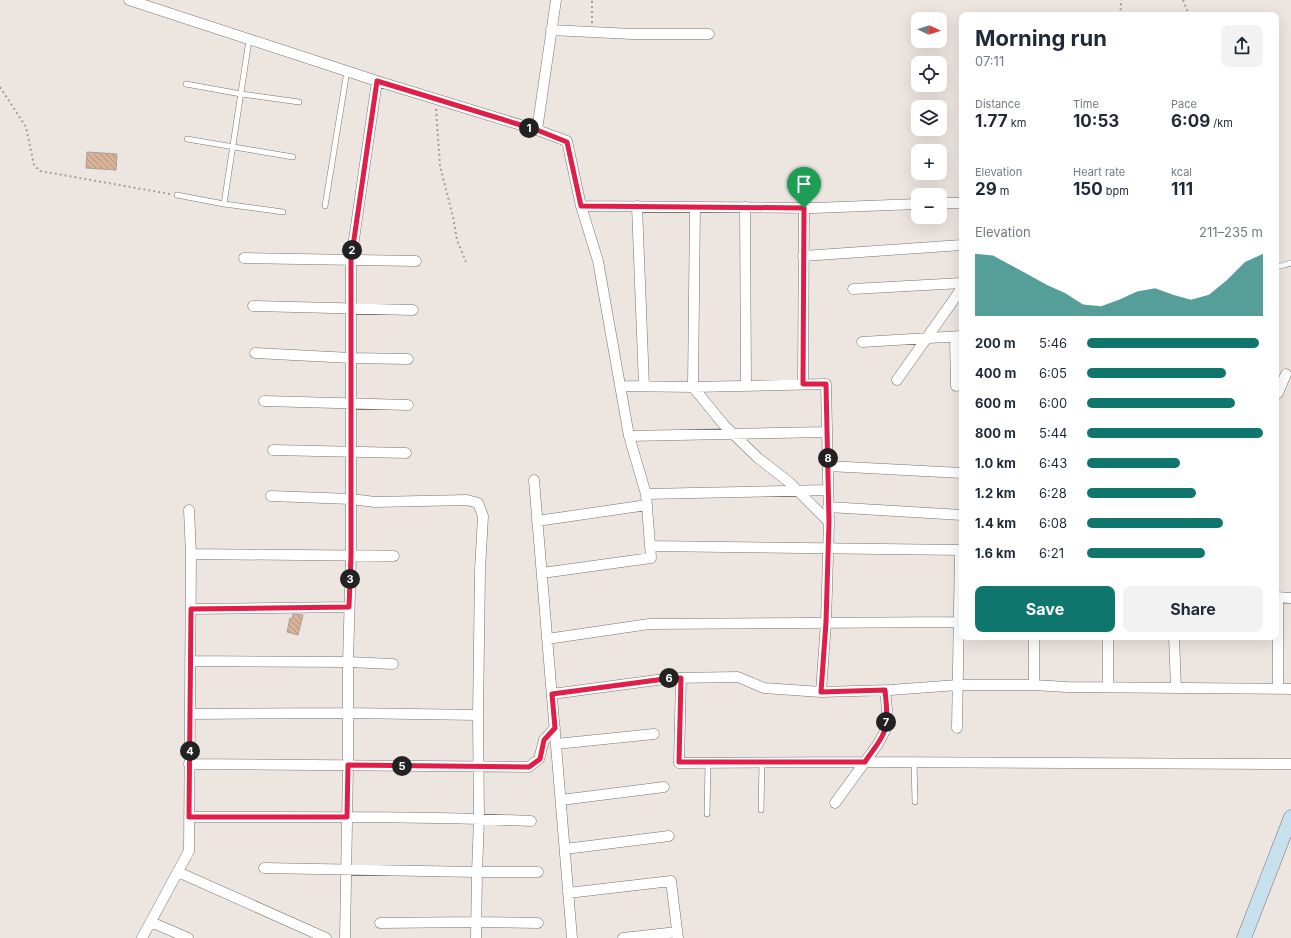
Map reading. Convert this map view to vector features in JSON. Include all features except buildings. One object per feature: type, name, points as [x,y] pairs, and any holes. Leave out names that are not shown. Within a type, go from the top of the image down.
[{"type":"street","points":[[129,0],[435,100],[537,130],[567,142],[581,206],[598,261],[629,436],[646,500],[651,558],[542,573]]},
{"type":"street","points":[[537,130],[556,0]]},
{"type":"street","points":[[551,30],[632,34],[709,34]]},
{"type":"street","points":[[346,938],[348,662],[351,556],[351,260],[377,81]]},
{"type":"street","points":[[947,203],[959,202]]},
{"type":"street","points":[[581,206],[804,208],[911,204]]},
{"type":"street","points":[[637,206],[644,386]]},
{"type":"street","points":[[695,207],[693,387],[724,425],[758,458],[789,482],[829,522]]},
{"type":"street","points":[[745,207],[746,386]]},
{"type":"street","points":[[803,384],[804,208]]},
{"type":"street","points":[[803,256],[959,245]]},
{"type":"street","points":[[244,258],[416,261]]},
{"type":"street","points":[[853,289],[959,283]]},
{"type":"street","points":[[897,380],[959,292]]},
{"type":"street","points":[[253,306],[413,310]]},
{"type":"street","points":[[862,342],[958,336],[956,386]]},
{"type":"street","points":[[255,353],[351,358],[408,359]]},
{"type":"street","points":[[1279,391],[1286,374]]},
{"type":"street","points":[[620,386],[693,387],[826,384],[829,522],[826,622],[821,692]]},
{"type":"street","points":[[264,401],[408,404]]},
{"type":"street","points":[[629,436],[827,432]]},
{"type":"street","points":[[272,450],[406,453]]},
{"type":"street","points":[[828,466],[959,473]]},
{"type":"street","points":[[534,480],[572,938]]},
{"type":"street","points":[[537,521],[646,500],[828,490]]},
{"type":"street","points":[[271,496],[351,499],[375,502],[468,500],[478,503],[483,516],[480,570],[478,715],[480,767],[476,938]]},
{"type":"street","points":[[828,507],[959,515]]},
{"type":"street","points":[[142,938],[189,851],[191,554],[189,510]]},
{"type":"street","points":[[650,546],[959,550]]},
{"type":"street","points":[[191,554],[394,556]]},
{"type":"street","points":[[1279,597],[1291,598]]},
{"type":"street","points":[[191,609],[349,607]]},
{"type":"street","points":[[547,639],[649,624],[959,622],[957,728]]},
{"type":"street","points":[[1034,640],[1034,685]]},
{"type":"street","points":[[1108,640],[1108,687]]},
{"type":"street","points":[[1174,640],[1176,688]]},
{"type":"street","points":[[1277,640],[1278,689]]},
{"type":"street","points":[[190,661],[348,662],[393,664]]},
{"type":"street","points":[[552,694],[672,678],[738,677],[764,688],[821,692],[958,686],[1034,685],[1067,687],[1291,689]]},
{"type":"street","points":[[681,678],[679,762],[1291,764]]},
{"type":"street","points":[[835,803],[878,744],[885,731],[887,710],[885,690]]},
{"type":"street","points":[[190,714],[478,715]]},
{"type":"street","points":[[190,764],[529,767],[540,759],[544,740],[555,728]]},
{"type":"street","points":[[556,744],[654,734]]},
{"type":"street","points":[[561,800],[664,787]]},
{"type":"street","points":[[189,817],[347,817],[531,821]]},
{"type":"street","points":[[1244,938],[1291,817]]},
{"type":"street","points":[[565,849],[669,836]]},
{"type":"street","points":[[264,868],[538,872]]},
{"type":"street","points":[[178,872],[326,938]]},
{"type":"street","points":[[568,892],[671,881],[678,935],[623,938]]},
{"type":"street","points":[[151,922],[188,938]]},
{"type":"street","points":[[380,923],[476,922],[538,924]]},
{"type":"lane","points":[[224,204],[249,40]]},
{"type":"lane","points":[[325,206],[347,71]]},
{"type":"lane","points":[[186,84],[241,94],[299,102]]},
{"type":"lane","points":[[187,139],[293,157]]},
{"type":"lane","points":[[176,195],[224,204],[283,212]]},
{"type":"lane","points":[[1279,266],[1291,263]]},
{"type":"lane","points":[[761,810],[762,762]]},
{"type":"lane","points":[[914,762],[915,802]]},
{"type":"lane","points":[[707,814],[708,763]]},
{"type":"path","points":[[591,32],[592,0]]},
{"type":"path","points":[[1120,12],[1121,0]]},
{"type":"path","points":[[1183,0],[1188,12]]},
{"type":"path","points":[[0,87],[26,128],[34,165],[40,171],[176,195]]},
{"type":"path","points":[[435,100],[440,166],[453,217],[457,240],[466,262]]},
{"type":"route","points":[[377,81],[537,130],[567,142],[581,206],[804,208],[803,384],[826,384],[829,522],[826,622],[821,692],[885,690],[887,710],[885,731],[865,762],[679,762],[681,678],[672,678],[552,694],[555,728],[544,740],[540,759],[529,767],[348,765],[347,817],[189,817],[191,609],[349,607],[351,556],[351,260],[377,81]]}]
